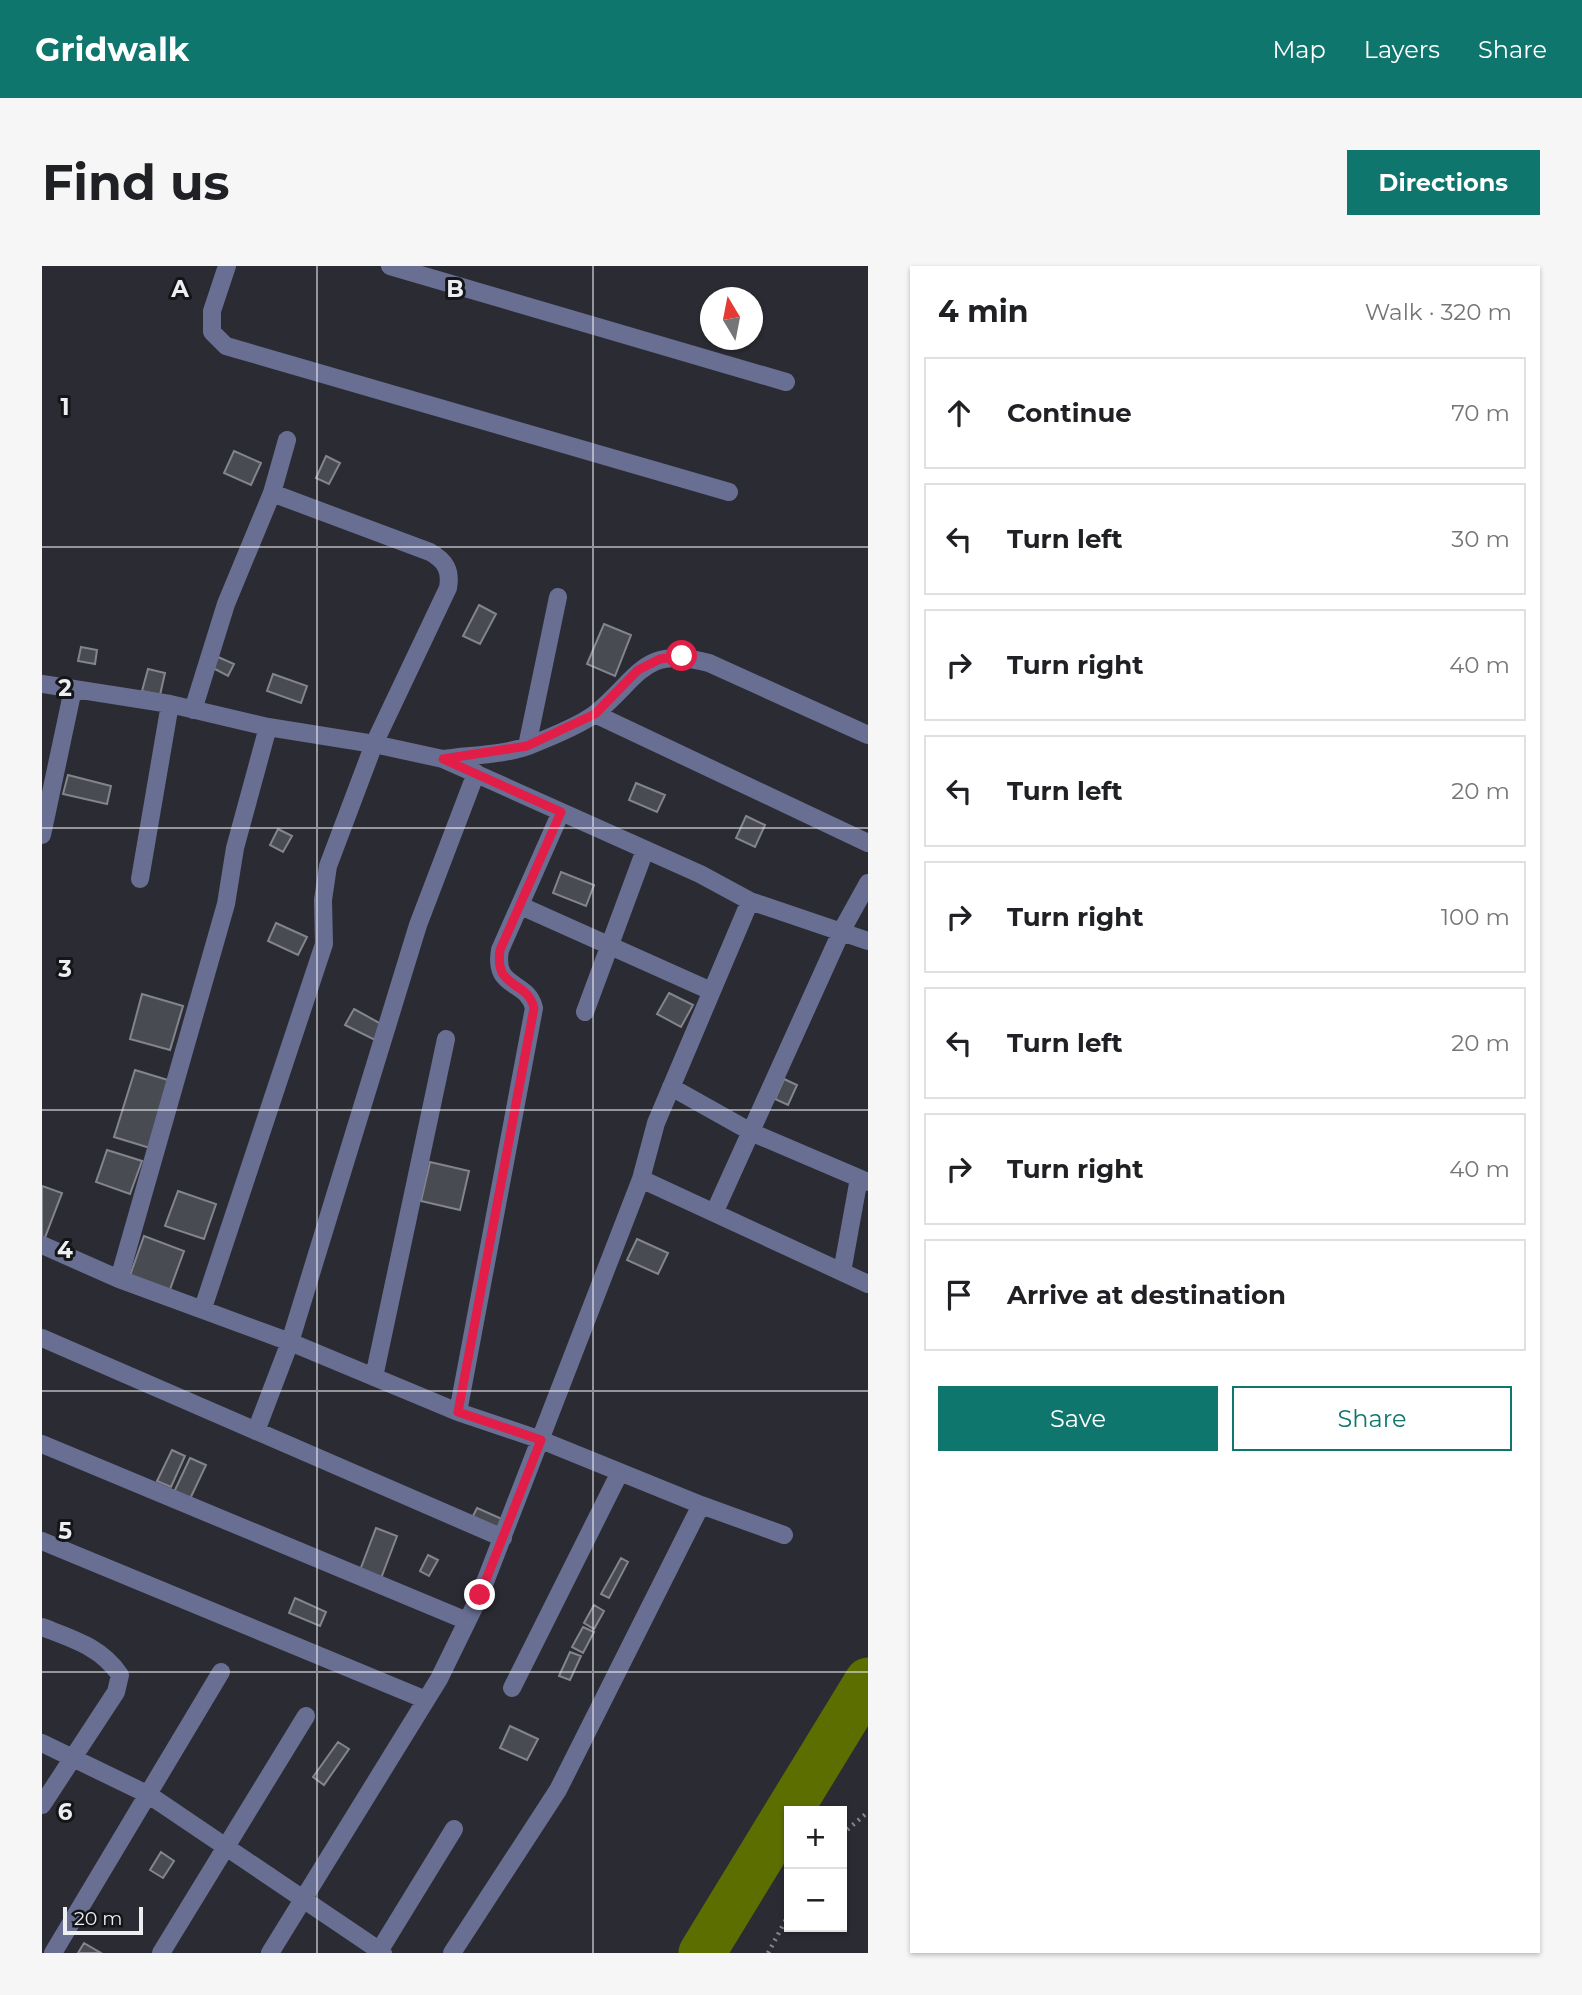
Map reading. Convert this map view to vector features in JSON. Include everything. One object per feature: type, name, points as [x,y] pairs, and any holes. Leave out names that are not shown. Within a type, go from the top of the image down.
[{"type":"street","points":[[227,266],[212,311],[212,332],[226,346],[729,492]]},
{"type":"street","points":[[390,266],[786,382]]},
{"type":"street","points":[[193,710],[226,604],[272,493],[287,440]]},
{"type":"street","points":[[204,1308],[324,944],[323,900],[328,866],[373,744],[448,588],[447,567],[430,552],[272,493]]},
{"type":"street","points":[[527,746],[558,597]]},
{"type":"street","points":[[443,759],[527,746],[595,714],[638,670],[660,659],[682,656],[709,663],[868,735]]},
{"type":"street","points":[[42,684],[170,704],[268,727],[373,744],[443,759],[645,850],[750,901],[868,941]]},
{"type":"street","points":[[42,835],[73,689]]},
{"type":"street","points":[[140,879],[170,704]]},
{"type":"street","points":[[595,714],[868,843]]},
{"type":"street","points":[[119,1279],[226,905],[235,848],[268,727]]},
{"type":"street","points":[[256,1430],[290,1342],[418,925],[476,773]]},
{"type":"street","points":[[458,1412],[534,1008],[532,1000],[503,977],[499,970],[500,950],[561,812]]},
{"type":"street","points":[[584,1012],[645,850]]},
{"type":"street","points":[[715,1211],[753,1133],[842,930],[868,883]]},
{"type":"street","points":[[270,1953],[426,1700],[467,1621],[503,1538],[641,1178],[656,1123],[750,901]]},
{"type":"street","points":[[521,905],[711,990]]},
{"type":"street","points":[[374,1377],[446,1039]]},
{"type":"street","points":[[671,1087],[753,1133],[863,1180],[842,1272]]},
{"type":"street","points":[[641,1178],[868,1284]]},
{"type":"street","points":[[42,1245],[119,1279],[204,1308],[458,1412],[541,1440],[701,1505],[785,1535]]},
{"type":"street","points":[[42,1338],[503,1538]]},
{"type":"street","points":[[42,1444],[467,1621]]},
{"type":"street","points":[[512,1688],[620,1472]]},
{"type":"street","points":[[452,1953],[558,1790],[701,1505]]},
{"type":"street","points":[[42,1541],[426,1700]]},
{"type":"street","points":[[42,1627],[84,1643],[108,1657],[120,1675],[116,1692],[42,1805]]},
{"type":"street","points":[[53,1953],[221,1672]]},
{"type":"street","points":[[161,1953],[306,1716]]},
{"type":"street","points":[[42,1742],[149,1795],[380,1952],[454,1829]]},
{"type":"path","points":[[847,1831],[868,1812]]},
{"type":"path","points":[[768,1953],[784,1923]]},
{"type":"building","points":[[234,451],[261,463],[251,485],[224,473]]},
{"type":"building","points":[[326,456],[340,463],[329,484],[316,478]]},
{"type":"building","points":[[479,605],[496,614],[480,644],[463,636]]},
{"type":"building","points":[[604,624],[631,635],[615,676],[587,664]]},
{"type":"building","points":[[81,647],[97,650],[95,664],[78,661]]},
{"type":"building","points":[[218,657],[234,664],[228,676],[213,668]]},
{"type":"building","points":[[148,669],[165,673],[160,695],[142,691]]},
{"type":"building","points":[[273,674],[307,686],[301,703],[267,691]]},
{"type":"building","points":[[68,775],[111,786],[107,804],[63,794]]},
{"type":"building","points":[[636,783],[665,795],[657,812],[629,800]]},
{"type":"building","points":[[746,816],[765,825],[755,847],[736,838]]},
{"type":"building","points":[[278,829],[292,836],[283,852],[270,845]]},
{"type":"building","points":[[561,872],[594,885],[586,906],[553,893]]},
{"type":"building","points":[[276,923],[307,937],[298,955],[268,941]]},
{"type":"building","points":[[669,993],[693,1005],[681,1027],[657,1014]]},
{"type":"building","points":[[142,994],[183,1006],[170,1050],[130,1039]]},
{"type":"building","points":[[354,1009],[383,1025],[375,1040],[345,1025]]},
{"type":"building","points":[[135,1070],[171,1081],[150,1148],[114,1137]]},
{"type":"building","points":[[784,1079],[797,1085],[788,1105],[775,1099]]},
{"type":"building","points":[[107,1150],[142,1161],[130,1194],[96,1182]]},
{"type":"building","points":[[430,1162],[469,1171],[460,1210],[421,1201]]},
{"type":"building","points":[[42,1186],[62,1193],[44,1240],[42,1239]]},
{"type":"building","points":[[178,1191],[216,1204],[204,1239],[165,1226]]},
{"type":"building","points":[[144,1236],[184,1251],[168,1295],[128,1281]]},
{"type":"building","points":[[637,1239],[668,1253],[658,1274],[627,1260]]},
{"type":"building","points":[[172,1450],[185,1456],[171,1487],[157,1481]]},
{"type":"building","points":[[190,1458],[206,1465],[190,1499],[174,1492]]},
{"type":"building","points":[[477,1508],[502,1519],[495,1533],[470,1522]]},
{"type":"building","points":[[376,1528],[397,1536],[380,1581],[359,1573]]},
{"type":"building","points":[[428,1555],[438,1560],[429,1576],[420,1571]]},
{"type":"building","points":[[621,1558],[628,1562],[609,1598],[601,1594]]},
{"type":"building","points":[[295,1598],[326,1612],[320,1626],[289,1613]]},
{"type":"building","points":[[594,1605],[604,1611],[594,1629],[584,1623]]},
{"type":"building","points":[[583,1627],[594,1632],[583,1653],[572,1647]]},
{"type":"building","points":[[570,1652],[581,1656],[570,1680],[559,1676]]},
{"type":"building","points":[[510,1726],[538,1739],[527,1760],[500,1748]]},
{"type":"building","points":[[338,1742],[349,1749],[324,1785],[313,1777]]},
{"type":"building","points":[[161,1852],[174,1861],[163,1878],[150,1870]]},
{"type":"building","points":[[84,1943],[101,1953],[78,1953]]},
{"type":"waterway","points":[[702,1953],[868,1681]]},
{"type":"route","points":[[480,1595],[541,1440],[458,1412],[534,1008],[532,1000],[526,994],[503,977],[498,963],[500,950],[561,812],[443,759],[527,746],[595,714],[638,670],[660,659],[682,656]]}]
